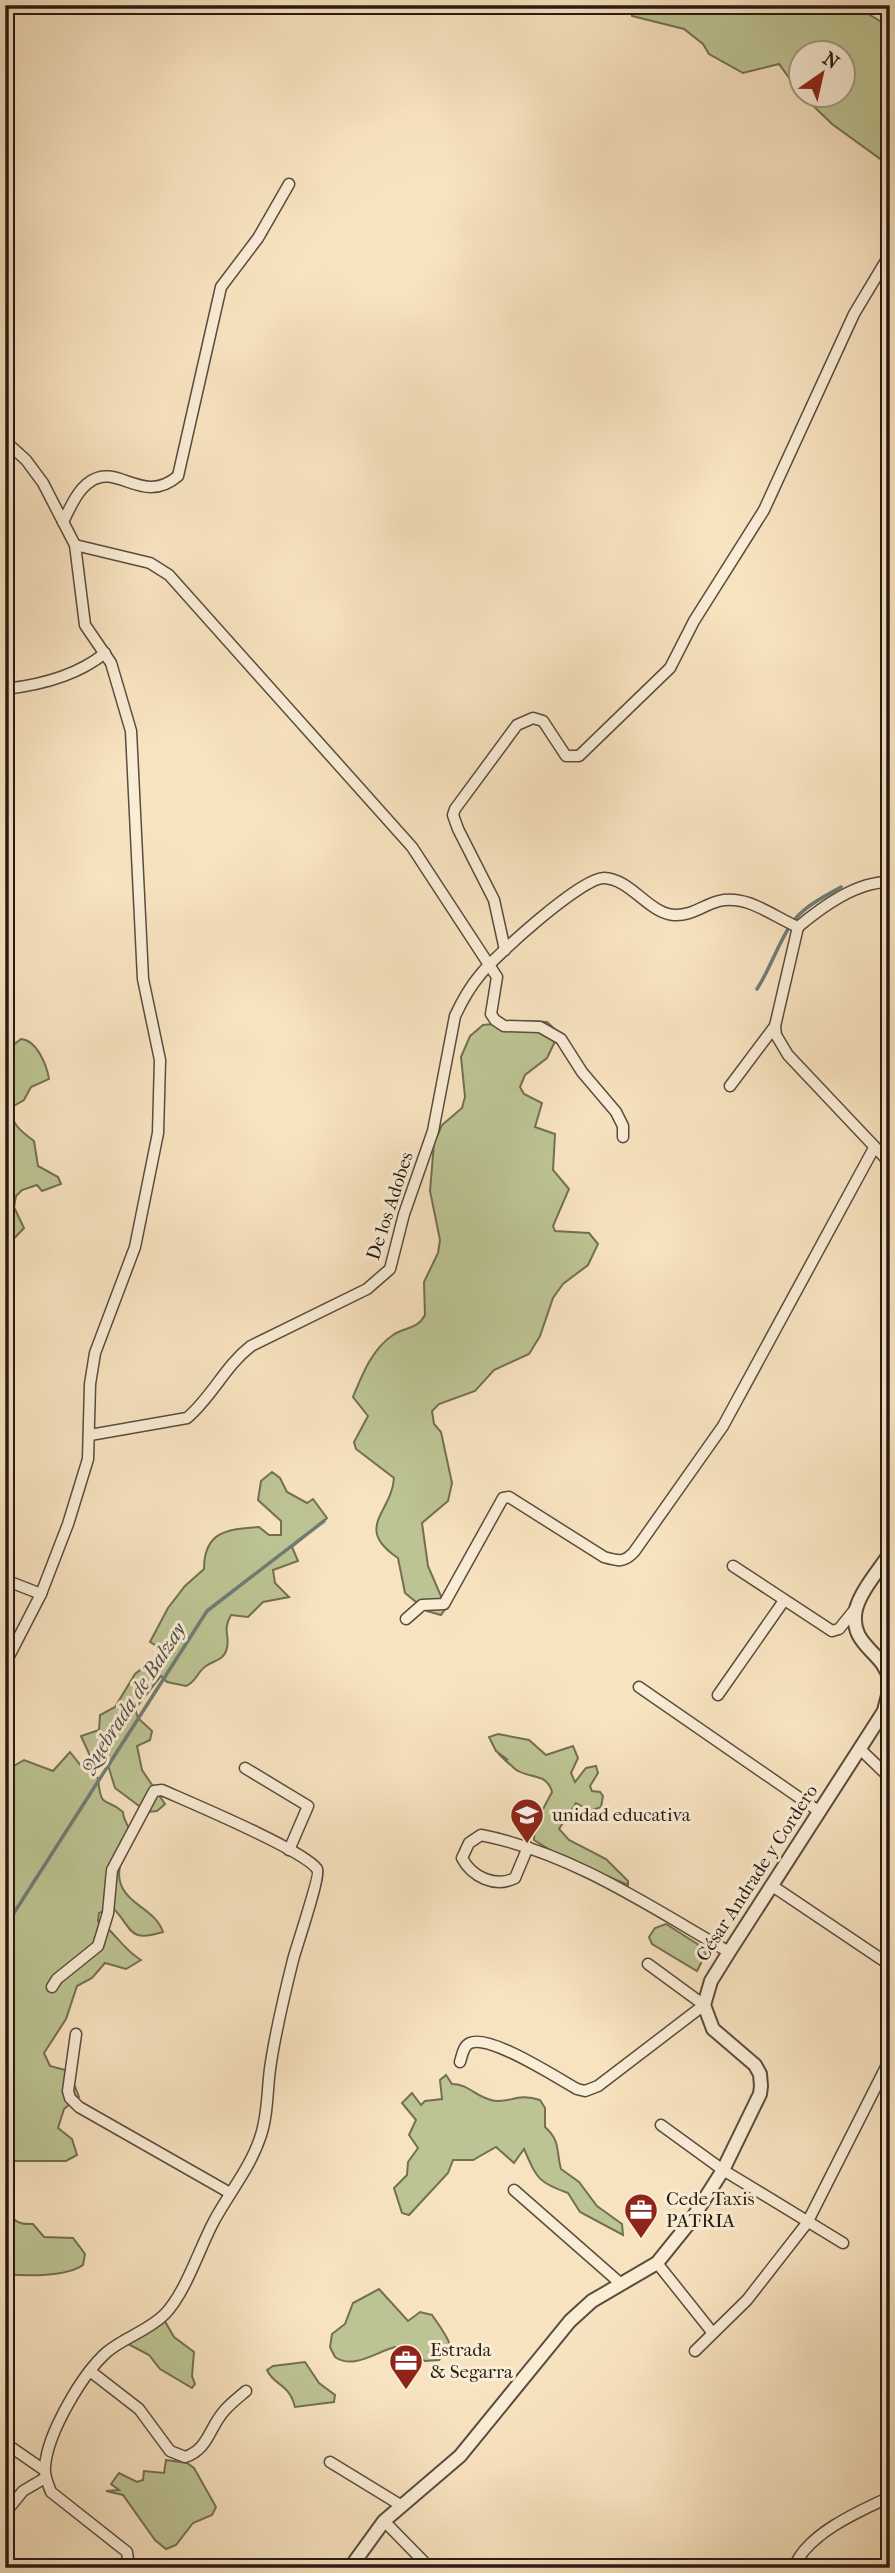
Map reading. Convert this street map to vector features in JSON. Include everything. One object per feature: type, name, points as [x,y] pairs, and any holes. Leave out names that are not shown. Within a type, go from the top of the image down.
[{"type":"street","points":[[63,522],[75,498],[92,480],[107,476],[155,489],[166,486],[178,476],[221,287],[258,238],[289,184]]},
{"type":"street","points":[[505,950],[494,900],[458,829],[453,816],[455,809],[517,725],[525,720],[543,720],[562,752],[570,758],[579,756],[622,712],[664,677],[694,621],[764,510],[854,314],[890,254]]},
{"type":"street","points":[[5,441],[26,460],[43,483],[75,545],[85,625],[105,653],[122,696],[131,731],[143,979],[160,1060],[158,1133],[135,1247],[95,1353],[90,1384],[88,1459],[68,1524],[41,1594],[5,1664]]},
{"type":"street","points":[[75,545],[150,563],[169,575],[412,847],[497,977],[491,1014],[495,1020],[504,1026],[540,1027],[561,1039],[582,1072],[616,1112],[623,1137]]},
{"type":"street","points":[[5,689],[41,683],[78,671],[105,653]]},
{"type":"street","name":"De los Adobes","points":[[90,1434],[187,1418],[234,1359],[251,1346],[367,1289],[390,1269],[404,1214],[433,1131],[455,1016],[463,998],[489,965],[579,888],[605,878],[621,883],[671,915],[691,914],[719,901],[748,902],[796,926]]},
{"type":"street","points":[[890,882],[870,884],[850,892],[796,926],[775,1026],[776,1035],[788,1055],[890,1163]]},
{"type":"street","points":[[730,1086],[775,1026]]},
{"type":"street","points":[[406,1619],[422,1605],[444,1604],[503,1498],[509,1497],[604,1557],[626,1560],[634,1552],[723,1426],[850,1186],[874,1148]]},
{"type":"street","points":[[733,1566],[783,1602],[832,1632],[839,1629],[856,1608],[887,1561]]},
{"type":"street","points":[[5,1580],[41,1594]]},
{"type":"street","points":[[718,1695],[783,1602]]},
{"type":"street","name":"César Andrade y Cordero","points":[[704,2005],[711,1980],[884,1710],[890,1686],[886,1669],[860,1640],[856,1629],[856,1608]]},
{"type":"street","points":[[639,1687],[820,1812]]},
{"type":"street","points":[[860,1749],[890,1778]]},
{"type":"street","points":[[245,1768],[308,1806],[289,1850]]},
{"type":"street","points":[[52,1987],[57,1979],[99,1946],[108,1913],[112,1870],[154,1791],[162,1790],[289,1850],[317,1869],[319,1876],[306,1911],[275,2036],[262,2134],[253,2156],[230,2193],[176,2300],[146,2329],[108,2351],[90,2371],[72,2397],[46,2455],[45,2474],[51,2492],[127,2552],[129,2568]]},
{"type":"street","points":[[528,1847],[515,1878],[508,1881],[487,1879],[473,1873],[462,1857],[468,1843],[481,1835],[528,1847],[594,1874],[729,1952]]},
{"type":"street","points":[[772,1885],[890,1965]]},
{"type":"street","points":[[350,2568],[384,2521],[460,2456],[570,2321],[592,2301],[657,2263],[690,2222],[723,2170],[760,2094],[760,2074],[755,2064],[713,2029],[704,2005],[648,1964]]},
{"type":"street","points":[[460,2062],[464,2048],[469,2043],[480,2042],[511,2052],[585,2091],[598,2086],[643,2054],[704,2005]]},
{"type":"street","points":[[76,2034],[68,2091],[70,2098],[79,2107],[230,2193]]},
{"type":"street","points":[[695,2351],[747,2300],[807,2223],[885,2078],[890,2059]]},
{"type":"street","points":[[661,2125],[723,2170],[843,2243]]},
{"type":"street","points":[[514,2190],[620,2283]]},
{"type":"street","points":[[657,2263],[712,2332]]},
{"type":"street","points":[[90,2371],[139,2409],[170,2451],[185,2457],[196,2453],[206,2443],[225,2410],[246,2390]]},
{"type":"street","points":[[5,2443],[45,2474]]},
{"type":"street","points":[[330,2462],[402,2506]]},
{"type":"street","points":[[5,2513],[23,2491],[45,2474]]},
{"type":"street","points":[[794,2568],[799,2554],[812,2540],[890,2497]]},
{"type":"street","points":[[384,2521],[430,2568]]},
{"type":"green space","points":[[632,5],[747,5],[756,13],[761,5],[853,5],[890,27],[890,166],[832,124],[815,108],[856,108],[856,38],[786,38],[786,74],[779,64],[743,73],[709,54],[703,44],[684,29],[632,16]]},
{"type":"green space","points":[[547,1022],[559,1033],[547,1058],[525,1075],[520,1087],[524,1094],[542,1103],[535,1127],[555,1134],[553,1170],[569,1189],[553,1226],[555,1231],[589,1233],[598,1244],[588,1265],[563,1284],[553,1298],[540,1336],[529,1354],[494,1370],[475,1391],[439,1404],[432,1411],[434,1424],[441,1432],[452,1483],[448,1501],[422,1523],[428,1566],[446,1608],[441,1615],[427,1611],[405,1593],[398,1558],[378,1538],[378,1520],[392,1490],[394,1478],[356,1449],[354,1442],[368,1416],[353,1397],[368,1363],[379,1348],[393,1335],[419,1323],[425,1315],[424,1282],[438,1253],[440,1240],[430,1191],[434,1143],[442,1125],[462,1108],[465,1097],[461,1057],[470,1036],[483,1025]]},
{"type":"green space","points":[[21,1039],[27,1040],[36,1049],[49,1079],[31,1087],[24,1100],[12,1107],[12,1118],[17,1127],[34,1141],[38,1166],[58,1177],[61,1184],[42,1191],[37,1185],[22,1190],[16,1196],[14,1207],[24,1228],[7,1246],[14,1262],[5,1269],[5,1045],[7,1050]]},
{"type":"green space","points":[[272,1472],[280,1478],[287,1492],[307,1503],[313,1499],[327,1518],[292,1547],[298,1561],[273,1570],[275,1583],[289,1597],[263,1602],[248,1617],[231,1615],[227,1625],[228,1643],[224,1655],[203,1668],[186,1686],[167,1682],[161,1676],[135,1709],[138,1718],[152,1731],[150,1740],[137,1746],[142,1770],[165,1804],[157,1811],[147,1812],[115,1788],[108,1765],[91,1758],[81,1736],[99,1730],[100,1715],[115,1707],[135,1674],[160,1655],[160,1648],[150,1642],[168,1608],[185,1586],[204,1569],[208,1547],[213,1540],[227,1531],[259,1527],[269,1535],[281,1535],[281,1521],[258,1500],[261,1481]]},
{"type":"green space","points":[[498,1734],[529,1740],[546,1755],[573,1746],[578,1758],[571,1773],[575,1782],[586,1768],[596,1766],[598,1773],[590,1786],[592,1791],[600,1792],[603,1796],[601,1807],[590,1811],[576,1803],[559,1829],[569,1840],[606,1859],[628,1881],[628,1885],[560,1856],[534,1840],[535,1824],[552,1792],[550,1786],[542,1779],[515,1769],[496,1751],[489,1737]]},
{"type":"green space","points":[[70,1752],[82,1767],[98,1778],[102,1799],[123,1812],[129,1831],[120,1867],[120,1882],[127,1895],[155,1919],[163,1932],[137,1935],[113,1908],[99,1913],[98,1921],[141,1960],[126,1969],[105,1963],[92,1978],[77,1986],[66,2019],[44,2053],[50,2066],[69,2071],[79,2097],[64,2109],[58,2128],[72,2139],[77,2155],[66,2161],[5,2161],[5,1834],[12,1767],[24,1760],[53,1771]]},
{"type":"green space","points":[[666,1924],[702,1947],[706,1953],[697,1971],[652,1944],[649,1937],[655,1928]]},
{"type":"green space","points":[[446,2075],[452,2084],[463,2086],[491,2100],[525,2097],[540,2100],[545,2108],[545,2127],[556,2142],[561,2169],[579,2182],[597,2206],[622,2224],[623,2235],[580,2212],[568,2193],[539,2178],[524,2149],[514,2163],[496,2147],[473,2160],[453,2160],[448,2173],[409,2215],[402,2213],[394,2188],[407,2175],[408,2162],[418,2148],[409,2135],[416,2120],[402,2103],[412,2093],[421,2105],[425,2101],[442,2099],[440,2080]]},
{"type":"green space","points":[[5,2206],[16,2221],[33,2224],[44,2237],[73,2238],[85,2254],[83,2265],[56,2274],[5,2274]]},
{"type":"green space","points":[[379,2289],[408,2321],[420,2312],[432,2315],[450,2345],[439,2360],[425,2361],[395,2347],[357,2361],[342,2361],[335,2357],[330,2347],[332,2334],[345,2324],[353,2303]]},
{"type":"green space","points":[[163,2318],[174,2337],[194,2352],[192,2376],[195,2384],[192,2388],[160,2369],[149,2355],[128,2344],[129,2339]]},
{"type":"green space","points":[[305,2362],[319,2383],[335,2395],[334,2402],[295,2407],[289,2393],[267,2370],[273,2366]]},
{"type":"green space","points":[[166,2460],[187,2463],[194,2468],[216,2507],[212,2515],[193,2523],[176,2545],[166,2549],[155,2540],[123,2495],[106,2491],[119,2490],[111,2484],[119,2473],[137,2482],[143,2480],[144,2471],[164,2473]]},
{"type":"waterway","points":[[757,989],[795,919],[841,887]]},
{"type":"waterway","name":"Quebrada de Balzay","points":[[5,1927],[207,1611],[324,1521]]},
{"type":"place","name":"unidad educativa","points":[[527,1845]]},
{"type":"place","name":"Cede Taxis PATRIA","points":[[641,2240]]},
{"type":"place","name":"Estrada & Segarra","points":[[406,2391]]}]
